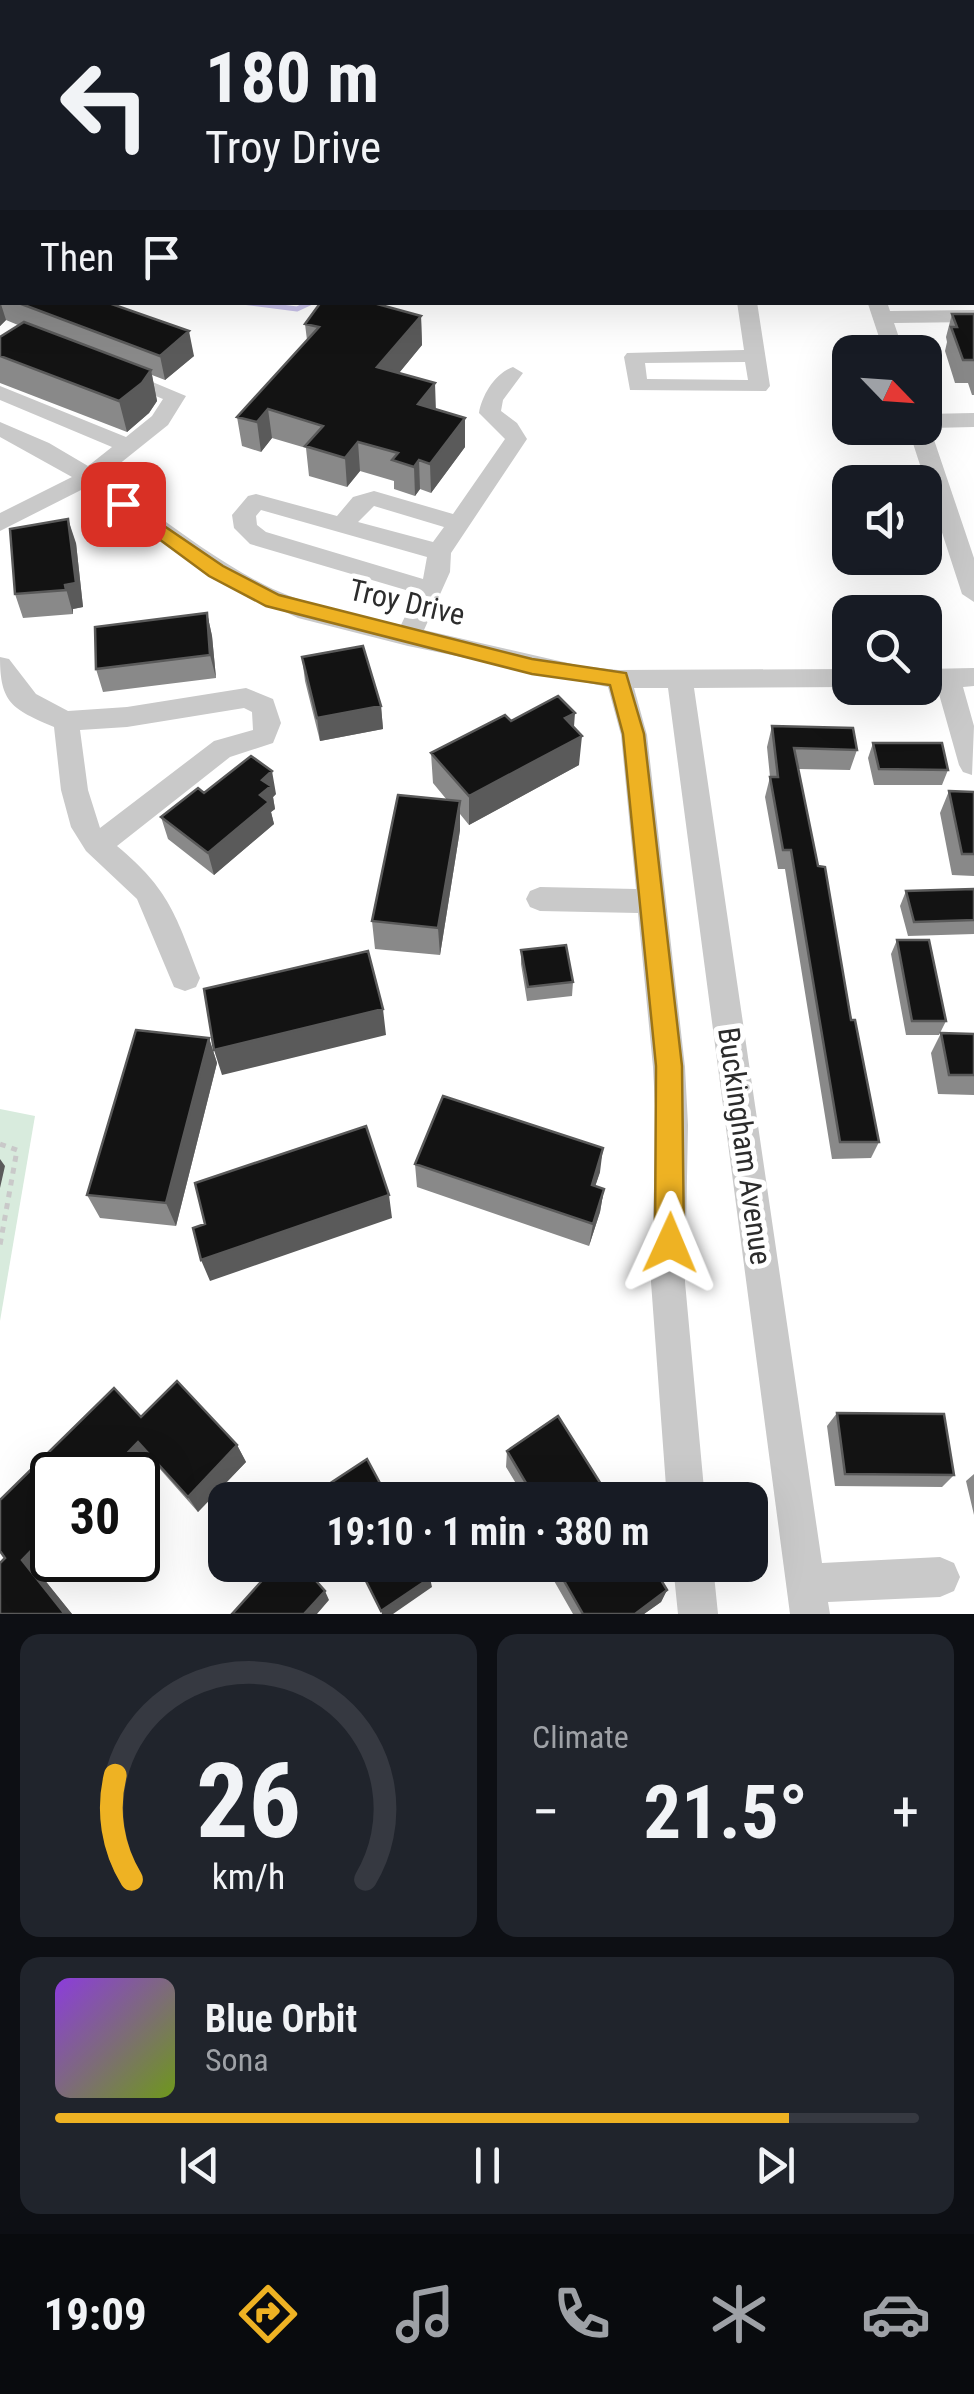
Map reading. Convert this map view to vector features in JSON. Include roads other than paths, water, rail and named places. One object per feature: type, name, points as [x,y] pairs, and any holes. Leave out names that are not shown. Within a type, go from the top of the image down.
[{"type":"street","points":[[747,305],[759,386],[636,386],[634,357],[754,356]]},
{"type":"street","points":[[888,335],[880,310],[974,316]]},
{"type":"street","points":[[0,523],[89,478],[160,420],[175,396],[103,368]]},
{"type":"street","points":[[408,637],[438,572],[439,552],[516,439],[490,413],[492,399],[513,372]]},
{"type":"street","points":[[0,392],[128,446]]},
{"type":"street","points":[[942,420],[974,420]]},
{"type":"street","name":"Troy Drive","points":[[0,429],[36,444],[89,478],[185,550],[246,588],[307,612],[532,666],[618,678],[832,678]]},
{"type":"street","points":[[926,445],[964,530],[974,594]]},
{"type":"street","points":[[343,524],[362,502],[374,498],[459,523]]},
{"type":"street","points":[[430,590],[258,538],[246,528],[244,515],[256,501],[439,552]]},
{"type":"street","points":[[0,666],[16,694],[30,706],[66,721],[127,717],[246,698],[264,706],[268,723],[264,736],[251,743],[223,748],[99,845]]},
{"type":"street","points":[[949,677],[972,766]]},
{"type":"street","points":[[618,678],[634,734],[669,1066],[669,1298],[684,1482]]},
{"type":"street","name":"Buckingham Avenue","points":[[680,678],[808,1599]]},
{"type":"street","points":[[66,721],[85,826],[114,863],[140,882],[154,903],[186,978]]},
{"type":"street","points":[[540,899],[650,901]]},
{"type":"street","points":[[808,1599],[940,1576]]},
{"type":"street","points":[[695,1582],[698,1614]]},
{"type":"waterway","points":[[266,305],[297,309],[306,305]]}]
